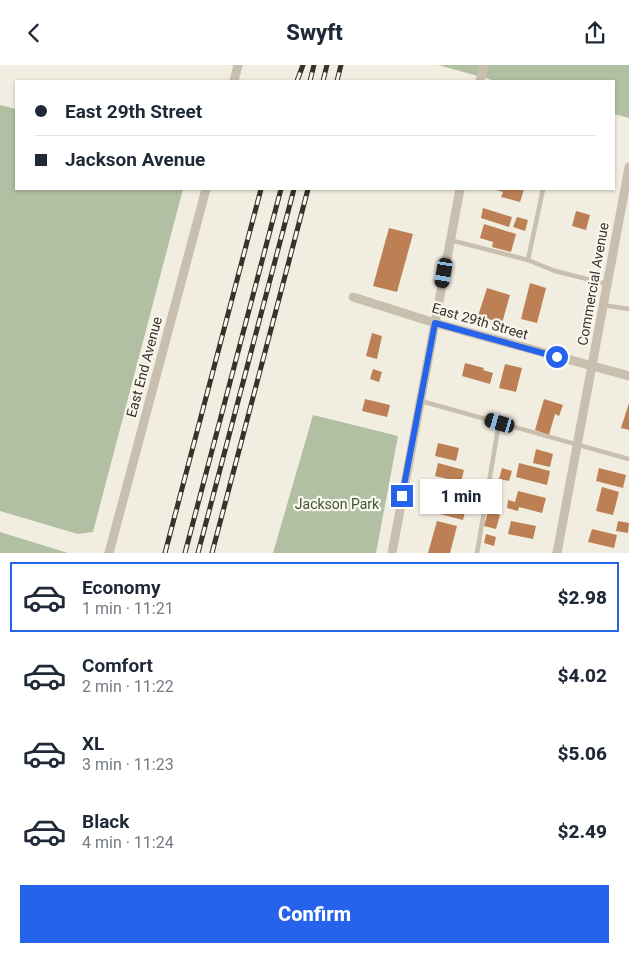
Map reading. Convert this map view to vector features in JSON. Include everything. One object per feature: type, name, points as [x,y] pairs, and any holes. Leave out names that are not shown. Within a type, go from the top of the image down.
[{"type":"street","points":[[234,80],[238,65]]},
{"type":"street","points":[[480,80],[484,65]]},
{"type":"street","name":"Commercial Avenue","points":[[557,553],[629,167]]},
{"type":"street","name":"East End Avenue","points":[[109,553],[206,190]]},
{"type":"street","points":[[392,553],[460,190]]},
{"type":"street","name":"East 29th Street","points":[[353,297],[435,323],[629,376]]},
{"type":"lane","points":[[528,260],[543,190]]},
{"type":"lane","points":[[450,240],[528,260],[555,271],[607,284]]},
{"type":"lane","points":[[603,305],[629,309]]},
{"type":"lane","points":[[420,401],[629,459]]},
{"type":"lane","points":[[477,553],[500,423]]},
{"type":"green space","points":[[438,65],[629,65],[629,118],[615,114],[615,80],[492,80]]},
{"type":"green space","points":[[0,105],[15,109],[15,190],[183,190],[93,532],[78,534],[0,511]]},
{"type":"green space","name":"Jackson Park","points":[[313,415],[398,436],[376,553],[273,553]]},
{"type":"green space","points":[[0,532],[68,553],[0,553]]},
{"type":"building","points":[[496,190],[524,190],[520,202],[501,197],[503,192]]},
{"type":"building","points":[[483,208],[512,217],[509,227],[481,218]]},
{"type":"building","points":[[576,211],[590,215],[586,230],[572,226]]},
{"type":"building","points":[[517,217],[528,220],[525,231],[513,227]]},
{"type":"building","points":[[484,224],[516,234],[511,252],[492,247],[493,242],[480,238]]},
{"type":"building","points":[[389,228],[413,234],[397,292],[373,286]]},
{"type":"building","points":[[530,283],[546,288],[537,323],[521,319]]},
{"type":"building","points":[[487,288],[510,295],[502,323],[478,316]]},
{"type":"building","points":[[372,333],[382,336],[377,359],[366,356]]},
{"type":"building","points":[[465,363],[484,368],[483,370],[493,373],[490,384],[462,376]]},
{"type":"building","points":[[505,364],[522,368],[516,392],[499,388]]},
{"type":"building","points":[[373,369],[382,372],[379,382],[370,379]]},
{"type":"building","points":[[365,399],[390,405],[387,417],[362,411]]},
{"type":"building","points":[[544,399],[563,405],[559,416],[555,414],[549,435],[535,430]]},
{"type":"building","points":[[629,403],[629,430],[621,428]]},
{"type":"building","points":[[438,443],[459,448],[456,461],[435,456]]},
{"type":"building","points":[[536,449],[553,454],[550,467],[533,463]]},
{"type":"building","points":[[438,463],[464,470],[461,482],[435,476]]},
{"type":"building","points":[[519,463],[550,471],[547,485],[516,477]]},
{"type":"building","points":[[502,468],[512,471],[509,481],[499,479]]},
{"type":"building","points":[[599,468],[626,475],[623,488],[596,481]]},
{"type":"building","points":[[602,487],[619,492],[613,515],[596,511]]},
{"type":"building","points":[[434,491],[468,500],[463,520],[428,511]]},
{"type":"building","points":[[518,491],[546,498],[542,513],[519,507],[518,511],[507,508],[508,500],[515,502]]},
{"type":"building","points":[[488,511],[500,515],[496,529],[484,526]]},
{"type":"building","points":[[437,521],[457,526],[450,553],[428,553]]},
{"type":"building","points":[[511,521],[536,526],[533,539],[508,534]]},
{"type":"building","points":[[618,521],[629,523],[628,533],[616,531]]},
{"type":"building","points":[[592,529],[617,535],[614,548],[588,542]]},
{"type":"building","points":[[486,534],[496,537],[494,546],[484,543]]},
{"type":"railway","points":[[297,80],[303,65]]},
{"type":"railway","points":[[310,80],[314,65]]},
{"type":"railway","points":[[323,80],[327,65]]},
{"type":"railway","points":[[337,80],[341,65]]},
{"type":"railway","points":[[165,553],[261,190]]},
{"type":"railway","points":[[185,553],[281,190]]},
{"type":"railway","points":[[198,553],[294,190]]},
{"type":"railway","points":[[212,553],[308,190]]},
{"type":"route","points":[[402,496],[435,323],[557,357]]}]
